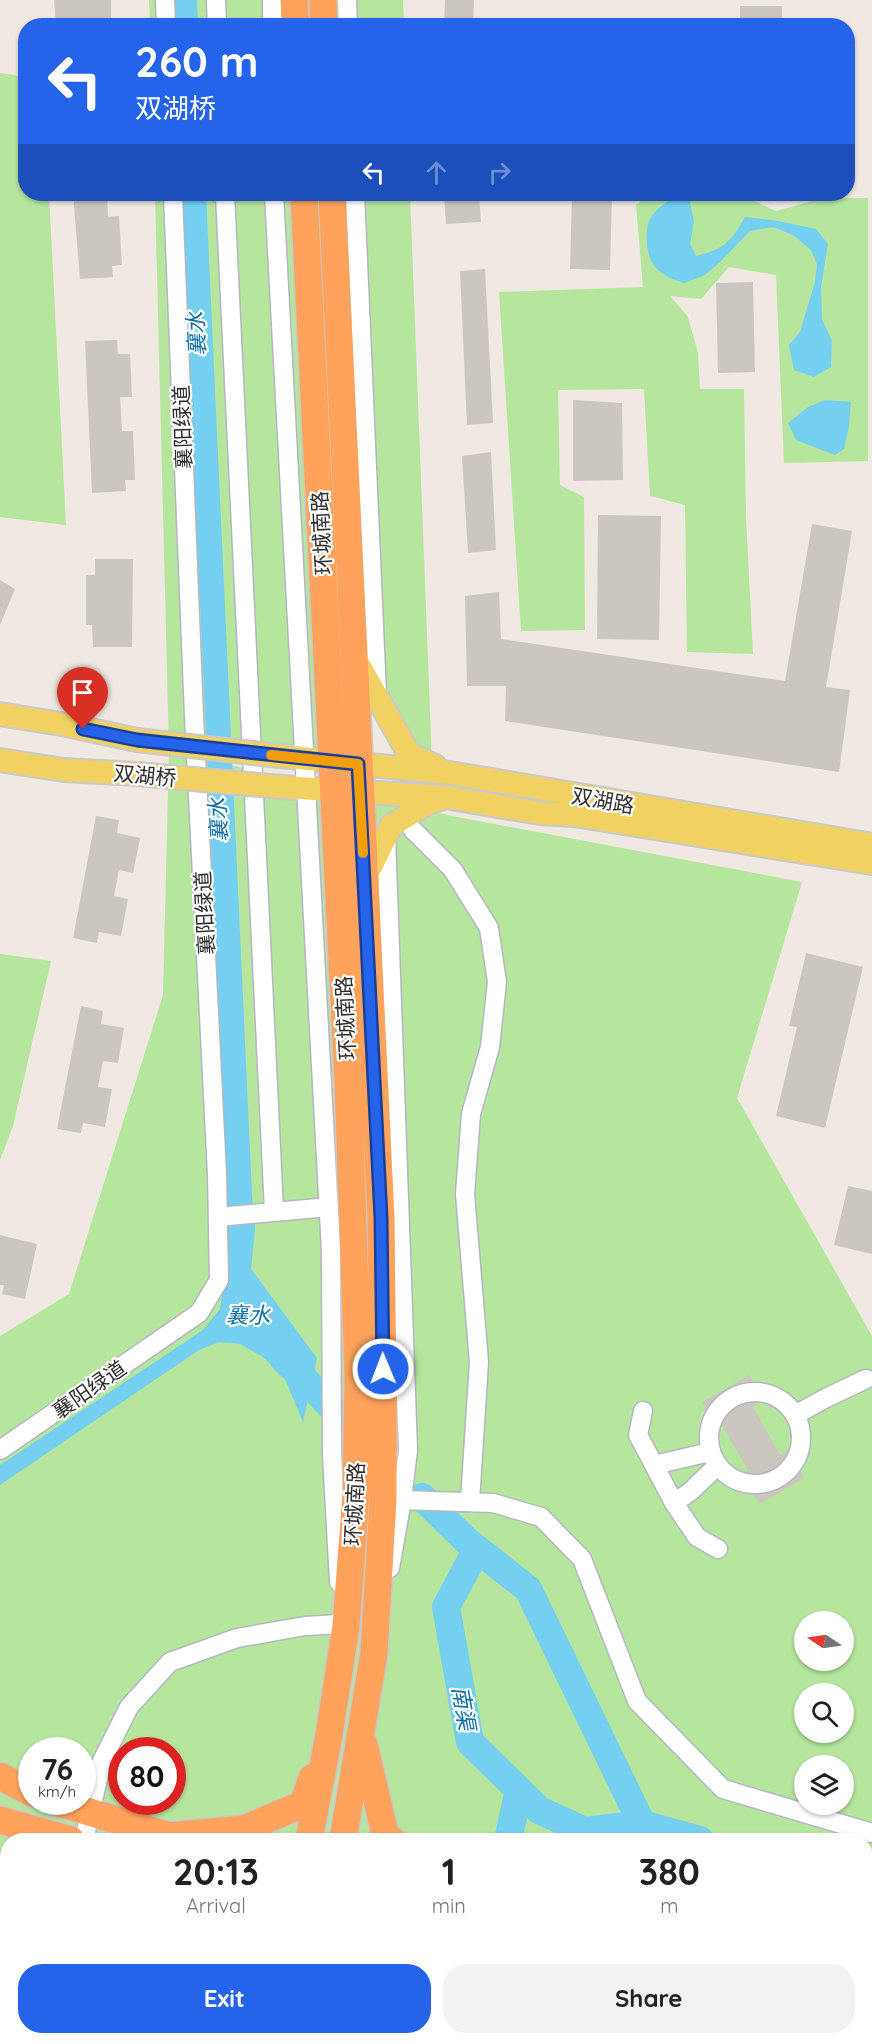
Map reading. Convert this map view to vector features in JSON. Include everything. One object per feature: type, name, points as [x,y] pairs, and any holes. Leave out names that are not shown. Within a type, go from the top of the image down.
[{"type":"highway","points":[[294,0],[295,18]]},
{"type":"highway","points":[[323,0],[324,18]]},
{"type":"highway","name":"环城南路","points":[[305,201],[346,763],[348,1081],[358,1377],[356,1494],[346,1626],[342,1637],[329,1735],[310,1833]]},
{"type":"highway","name":"环城南路","points":[[332,201],[353,654],[346,763]]},
{"type":"highway","name":"环城南路","points":[[344,1833],[374,1653],[392,1500],[383,1391],[381,1218],[364,882],[347,792]]},
{"type":"highway","points":[[214,1833],[244,1829],[303,1804],[329,1735]]},
{"type":"highway","points":[[361,1735],[385,1833]]},
{"type":"highway","points":[[0,1776],[18,1786]]},
{"type":"highway","points":[[0,1785],[18,1790]]},
{"type":"highway","points":[[96,1814],[159,1833]]},
{"type":"highway","points":[[6,1823],[44,1833]]},
{"type":"main road","points":[[353,654],[409,753],[450,773]]},
{"type":"main road","name":"双湖桥","points":[[0,714],[137,740],[346,763]]},
{"type":"main road","name":"双湖桥","points":[[0,760],[64,770],[347,792]]},
{"type":"main road","name":"双湖路","points":[[346,763],[450,773],[872,845]]},
{"type":"main road","name":"双湖路","points":[[347,792],[445,798],[540,813],[574,815],[872,863]]},
{"type":"main road","points":[[364,882],[391,826],[429,802],[445,798]]},
{"type":"street","points":[[165,0],[166,18]]},
{"type":"street","points":[[216,0],[217,18]]},
{"type":"street","points":[[272,0],[272,18]]},
{"type":"street","points":[[346,0],[347,18]]},
{"type":"street","name":"襄阳绿道","points":[[0,1450],[200,1313],[219,1280],[173,201]]},
{"type":"street","points":[[225,201],[270,1212]]},
{"type":"street","points":[[96,1786],[102,1761],[129,1707],[170,1662],[237,1638],[305,1626],[342,1637],[332,1454],[329,1207],[274,201]]},
{"type":"street","points":[[355,201],[377,697]]},
{"type":"street","points":[[413,830],[453,870],[489,928],[496,982],[490,1047],[471,1114],[465,1194],[479,1362],[470,1501]]},
{"type":"street","points":[[386,837],[408,1450],[392,1500],[493,1503],[540,1517],[582,1559],[637,1701],[723,1789],[872,1833]]},
{"type":"street","points":[[218,1216],[329,1207]]},
{"type":"street","points":[[795,1415],[866,1379]]},
{"type":"street","points":[[758,1392],[773,1395],[785,1403],[795,1415],[800,1429],[801,1445],[796,1460],[786,1472],[773,1480],[758,1484],[742,1483],[729,1476],[714,1458],[708,1437],[711,1422],[719,1409],[730,1399],[744,1393],[758,1392]]},
{"type":"street","points":[[643,1411],[638,1435],[674,1503],[697,1537],[718,1549]]},
{"type":"street","points":[[654,1465],[714,1458]]},
{"type":"street","points":[[674,1503],[691,1491],[714,1458]]},
{"type":"street","points":[[86,1833],[89,1815]]},
{"type":"green space","points":[[149,0],[294,0],[295,18],[150,18]]},
{"type":"green space","points":[[323,0],[403,0],[404,18],[324,18]]},
{"type":"green space","points":[[0,73],[18,76],[18,201],[49,201],[66,525],[0,517]]},
{"type":"green space","points":[[855,198],[868,198],[868,461],[784,463],[776,275],[729,267],[701,299],[670,296],[688,317],[698,353],[700,389],[744,389],[746,518],[753,654],[687,652],[685,505],[650,496],[644,389],[558,390],[560,485],[584,497],[585,630],[521,631],[499,292],[643,287],[636,205],[641,201],[754,201],[776,211],[812,201],[855,201]]},
{"type":"green space","points":[[155,201],[304,201],[333,761],[174,752],[452,816],[802,882],[737,1098],[872,1336],[872,1833],[0,1833],[0,1336],[69,1294],[163,995],[169,751]]},
{"type":"green space","points":[[332,201],[410,201],[432,764],[409,754],[353,654]]},
{"type":"green space","points":[[0,954],[51,961],[13,1126],[0,1160]]},
{"type":"water","points":[[171,0],[197,0],[198,18],[172,18]]},
{"type":"water","name":"襄水","points":[[181,201],[206,201],[255,1228],[251,1269],[317,1358],[303,1422],[285,1379],[263,1357],[240,1344],[219,1342],[199,1350],[0,1485],[0,1465],[203,1330],[220,1309],[226,1268],[224,1226],[227,1187]]},
{"type":"water","points":[[668,201],[690,201],[694,222],[690,244],[696,256],[713,251],[726,243],[745,217],[816,229],[828,244],[821,287],[822,319],[832,341],[831,367],[814,377],[794,370],[789,345],[800,332],[815,282],[817,264],[811,250],[793,235],[773,227],[750,231],[703,276],[684,283],[676,281],[656,268],[648,251],[648,224],[661,206]]},
{"type":"water","points":[[825,400],[851,402],[844,449],[835,455],[796,440],[788,423],[808,407]]},
{"type":"building","points":[[54,0],[111,0],[111,18],[55,18]]},
{"type":"building","points":[[445,0],[474,0],[473,18],[444,18]]},
{"type":"building","points":[[740,6],[782,6],[782,18],[740,18]]},
{"type":"building","points":[[74,201],[107,201],[108,217],[119,216],[122,265],[112,266],[113,277],[80,279]]},
{"type":"building","points":[[444,201],[480,201],[481,222],[446,224]]},
{"type":"building","points":[[572,201],[612,201],[610,270],[570,269]]},
{"type":"building","points":[[485,269],[493,423],[467,425],[460,271]]},
{"type":"building","points":[[753,282],[755,372],[718,373],[716,283]]},
{"type":"building","points":[[117,340],[118,354],[130,354],[132,397],[120,397],[122,431],[133,431],[135,480],[125,480],[126,491],[92,493],[85,341]]},
{"type":"building","points":[[573,400],[622,403],[623,480],[573,481]]},
{"type":"building","points":[[491,452],[496,550],[468,553],[462,456]]},
{"type":"building","points":[[598,515],[661,516],[659,640],[597,639]]},
{"type":"building","points":[[812,524],[852,531],[826,687],[850,690],[839,772],[505,721],[506,686],[467,686],[465,596],[499,592],[501,639],[785,681]]},
{"type":"building","points":[[95,559],[133,559],[132,647],[93,647],[92,625],[86,625],[86,575],[95,575]]},
{"type":"building","points":[[0,580],[15,589],[0,625]]},
{"type":"building","points":[[96,816],[119,820],[117,833],[140,838],[133,873],[119,870],[114,896],[128,899],[121,936],[99,932],[97,943],[73,938]]},
{"type":"building","points":[[806,953],[863,967],[825,1128],[776,1116],[797,1027],[789,1026]]},
{"type":"building","points":[[81,1006],[103,1011],[101,1024],[124,1028],[118,1063],[103,1061],[98,1087],[112,1089],[105,1127],[83,1123],[81,1133],[57,1129]]},
{"type":"building","points":[[848,1186],[872,1191],[872,1254],[834,1245]]},
{"type":"building","points":[[0,1235],[37,1244],[25,1299],[2,1294],[4,1285],[0,1285]]},
{"type":"building","points":[[749,1375],[763,1401],[753,1407],[780,1455],[788,1450],[804,1478],[760,1504],[743,1474],[748,1470],[721,1424],[717,1428],[702,1402]]},
{"type":"waterway","name":"襄水","points":[[283,1358],[371,1446]]},
{"type":"waterway","name":"南渠","points":[[422,1497],[467,1541],[528,1589],[642,1824],[675,1833]]},
{"type":"waterway","name":"南渠","points":[[477,1549],[446,1607],[470,1742],[539,1810],[585,1831],[642,1824]]},
{"type":"waterway","points":[[510,1833],[519,1790]]},
{"type":"slow traffic","points":[[271,755],[358,764],[363,853]]},
{"type":"route","points":[[83,729],[137,740],[358,764],[381,1218],[383,1369]]}]
